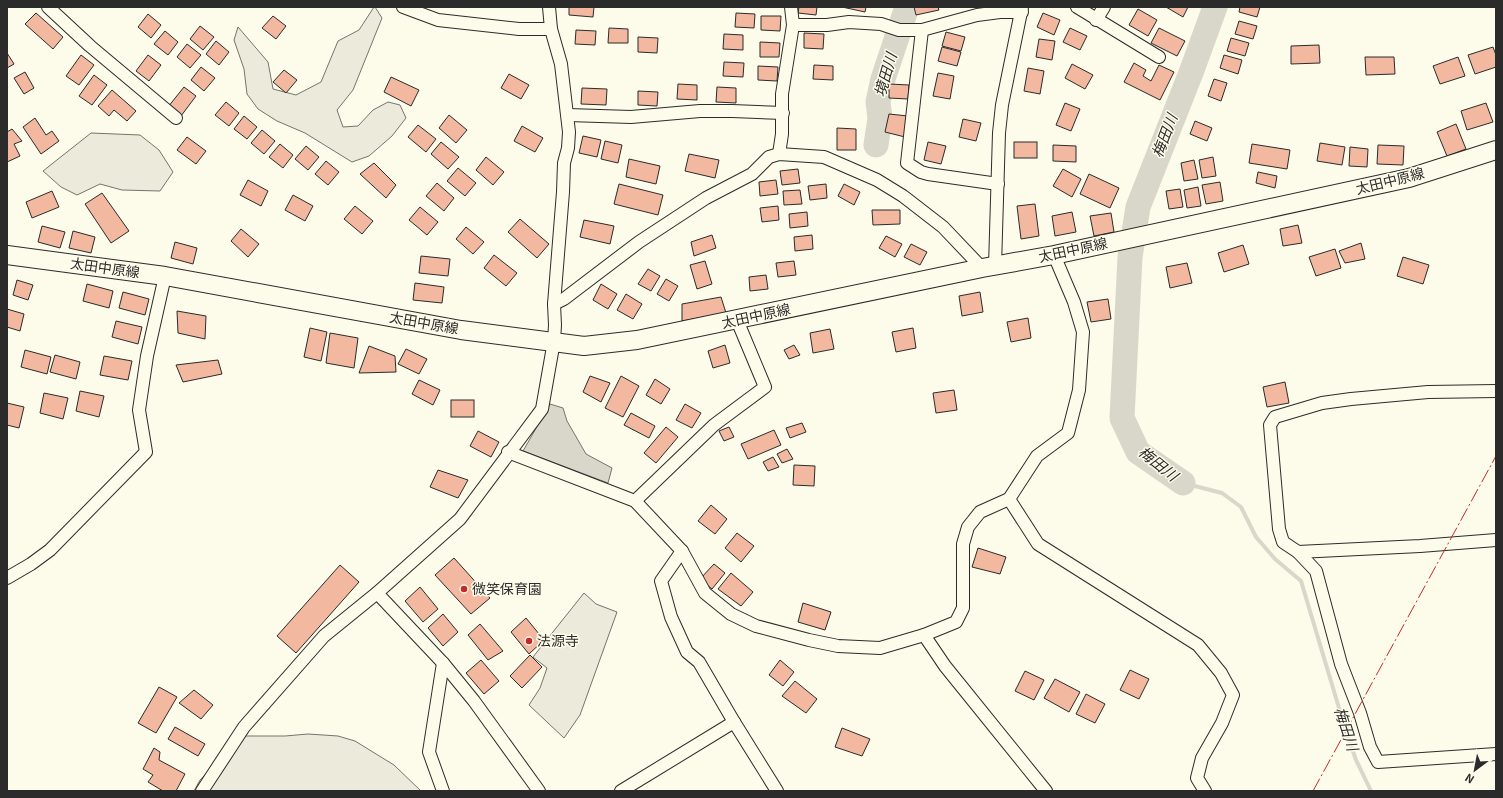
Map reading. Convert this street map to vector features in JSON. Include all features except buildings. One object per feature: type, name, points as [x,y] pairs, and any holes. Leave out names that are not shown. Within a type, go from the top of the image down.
[{"type":"main road","name":"太田中原線","points":[[7,254],[166,276],[461,330],[584,346],[637,340],[988,267],[1054,255],[1408,178],[1496,150]]},
{"type":"street","points":[[48,7],[90,46],[176,118]]},
{"type":"street","points":[[402,7],[438,20],[519,29],[551,29]]},
{"type":"street","points":[[202,791],[244,727],[324,636],[377,593],[460,519],[508,452],[542,409],[554,342],[554,304],[564,163],[570,132],[560,64],[551,29],[549,7]]},
{"type":"street","points":[[779,154],[782,134],[782,94],[793,25],[791,7]]},
{"type":"street","points":[[1077,7],[1096,20],[1159,57]]},
{"type":"street","points":[[1096,20],[1104,7]]},
{"type":"street","points":[[793,25],[828,25],[849,22],[881,24],[899,30],[922,30],[977,15],[1022,9],[1002,105],[999,133],[998,184],[988,267]]},
{"type":"street","points":[[922,30],[907,163],[921,172],[928,174],[998,184]]},
{"type":"street","points":[[568,116],[631,116],[732,110],[783,113]]},
{"type":"street","points":[[554,304],[564,299],[639,242],[706,198],[752,174],[769,157],[779,154],[824,157],[876,180],[904,196],[988,267]]},
{"type":"street","points":[[508,452],[635,501],[682,551],[704,593],[731,614],[756,626],[838,646],[880,648],[924,635],[956,622],[963,608],[964,544],[968,527],[980,512],[1009,499],[1037,456],[1068,433],[1080,390],[1083,332],[1074,302],[1054,255]]},
{"type":"street","points":[[7,578],[31,564],[50,550],[146,452],[139,410],[147,356],[166,276]]},
{"type":"street","points":[[635,501],[714,425],[765,387],[737,320]]},
{"type":"street","points":[[1496,391],[1428,392],[1322,403],[1275,417],[1270,425],[1279,529],[1283,542],[1298,552],[1316,571],[1341,664],[1370,747],[1378,762],[1496,754]]},
{"type":"street","points":[[1009,499],[1038,544],[1198,645],[1221,673],[1233,695],[1222,723],[1202,758],[1197,778],[1205,791]]},
{"type":"street","points":[[1298,552],[1420,546],[1496,540]]},
{"type":"street","points":[[682,551],[661,581],[670,618],[687,652],[699,662],[777,791]]},
{"type":"street","points":[[377,593],[443,663],[474,701],[539,791]]},
{"type":"street","points":[[924,635],[945,666],[1046,791]]},
{"type":"street","points":[[443,663],[429,752],[443,791]]},
{"type":"street","points":[[620,791],[734,722]]},
{"type":"shaded area","points":[[374,7],[382,18],[353,90],[337,110],[343,127],[358,126],[373,110],[388,102],[400,105],[406,118],[392,136],[369,156],[352,162],[305,133],[277,121],[258,109],[247,94],[244,69],[234,40],[238,27],[268,62],[273,89],[296,95],[321,82],[338,41],[359,30]]},
{"type":"shaded area","points":[[91,133],[140,135],[159,150],[173,172],[160,191],[122,190],[100,184],[77,195],[61,187],[43,171]]},
{"type":"shaded area","points":[[550,404],[563,408],[567,421],[586,454],[612,468],[608,483],[523,451]]},
{"type":"shaded area","points":[[584,593],[596,604],[617,612],[580,715],[564,738],[529,705],[540,688],[547,668],[533,657]]},
{"type":"shaded area","points":[[308,734],[338,736],[355,741],[394,765],[421,791],[194,791],[200,780],[243,736],[285,736]]},
{"type":"waterway","name":"境田川","points":[[876,145],[880,118],[878,102],[883,79],[907,7]]},
{"type":"waterway","name":"梅田川","points":[[1183,483],[1138,452],[1122,418],[1130,257],[1138,207],[1215,7]]},
{"type":"waterway","name":"梅田川","points":[[1183,483],[1222,493],[1241,507],[1256,537],[1275,559],[1301,581],[1345,728],[1356,760],[1371,791]]},
{"type":"power","points":[[1313,791],[1496,456]]},
{"type":"place","name":"微笑保育園","points":[[464,589]]},
{"type":"place","name":"法源寺","points":[[529,641]]}]
